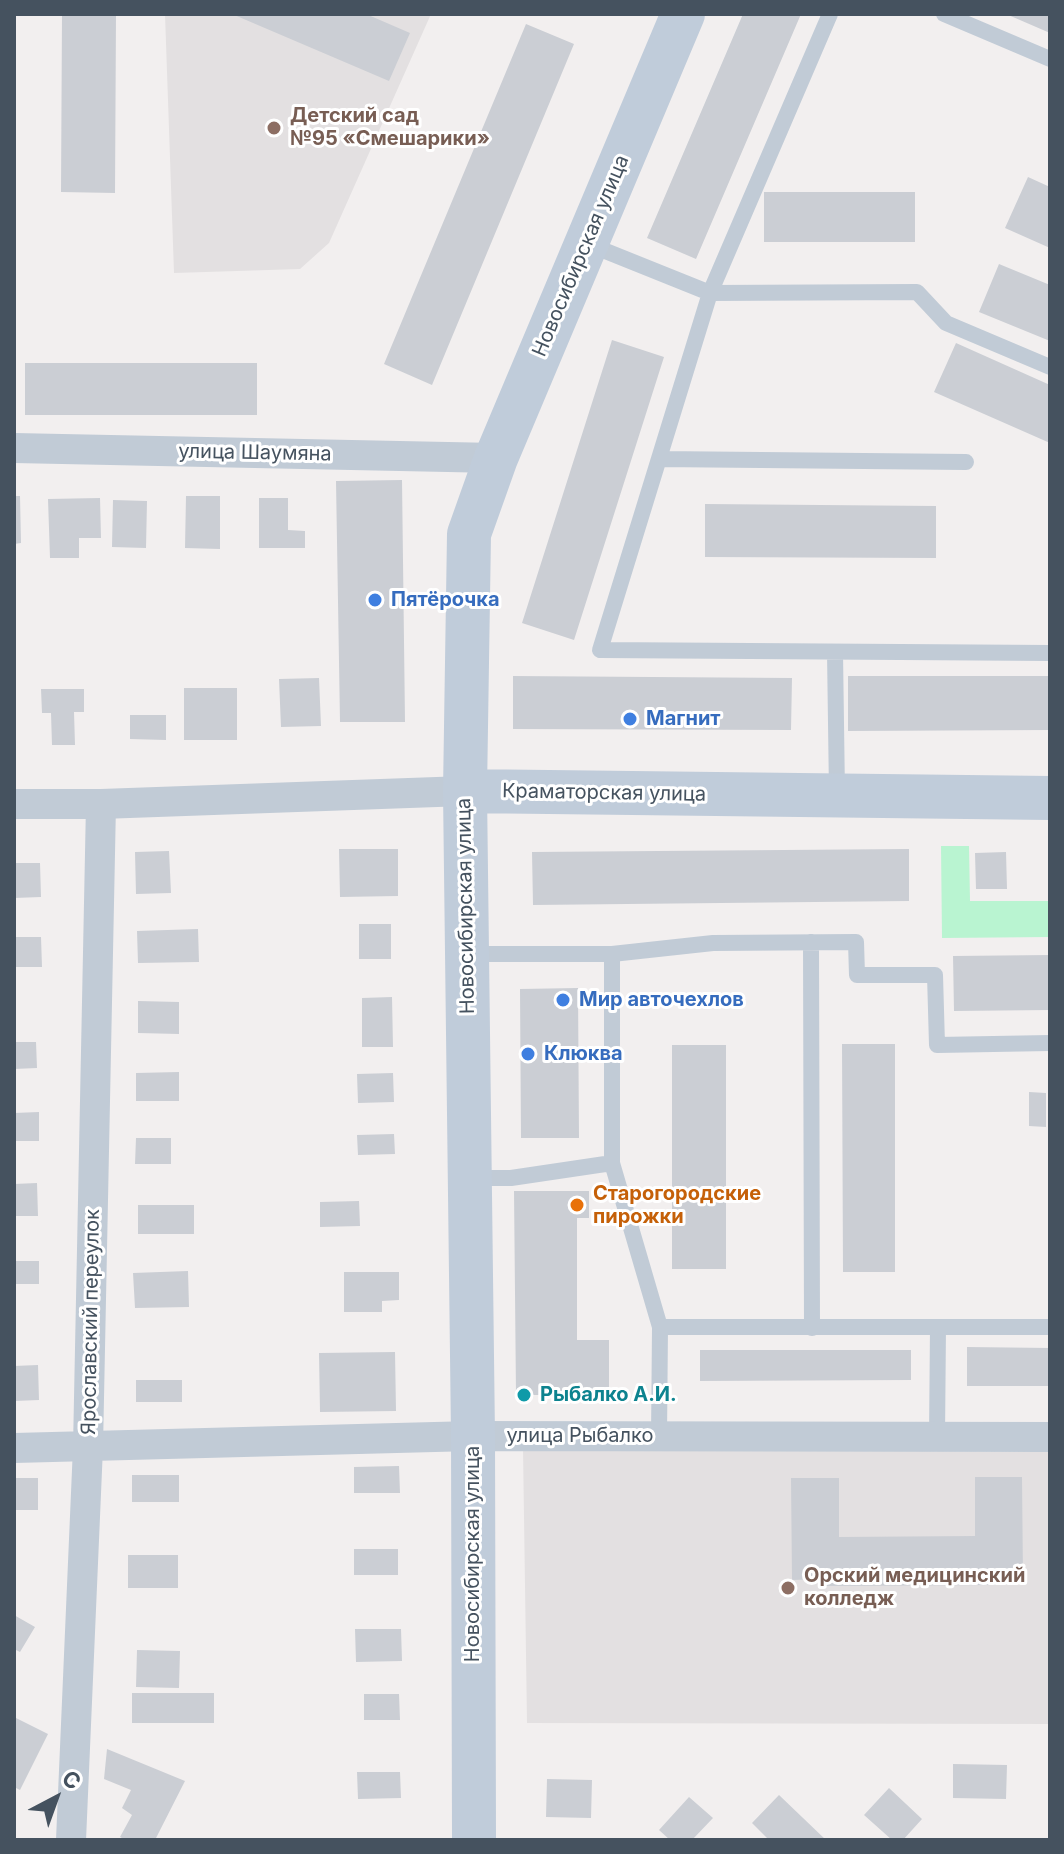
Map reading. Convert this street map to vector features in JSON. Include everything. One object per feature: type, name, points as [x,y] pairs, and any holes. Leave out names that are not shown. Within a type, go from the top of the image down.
[{"type":"main road","name":"Новосибирская улица","points":[[474,1840],[473,1436],[465,791],[469,534],[496,458],[683,14]]},
{"type":"main road","name":"Краматорская улица","points":[[465,791],[1050,798]]},
{"type":"street","name":"улица Шаумяна","points":[[14,448],[496,458]]},
{"type":"street","name":"Краматорская улица","points":[[14,804],[101,804],[465,791]]},
{"type":"street","name":"Ярославский переулок","points":[[71,1840],[88,1447],[101,804]]},
{"type":"street","name":"улица Рыбалко","points":[[14,1448],[473,1436],[1050,1437]]},
{"type":"lane","points":[[830,14],[710,293],[600,650],[1050,653]]},
{"type":"lane","points":[[944,14],[1050,59]]},
{"type":"lane","points":[[586,243],[710,293],[917,292],[946,323],[1050,367]]},
{"type":"lane","points":[[659,459],[966,462]]},
{"type":"lane","points":[[835,652],[837,796]]},
{"type":"lane","points":[[811,942],[812,1328]]},
{"type":"lane","points":[[467,954],[612,954],[713,943],[856,942],[857,975],[935,975],[937,1045],[1050,1043]]},
{"type":"lane","points":[[612,954],[612,1163],[660,1327],[659,1437]]},
{"type":"lane","points":[[470,1178],[511,1178],[612,1163]]},
{"type":"lane","points":[[660,1327],[1050,1327]]},
{"type":"lane","points":[[937,1437],[938,1327]]},
{"type":"shaded area","name":"Детский сад №95 «Смешарики»","points":[[165,14],[431,14],[329,243],[300,269],[174,273]]},
{"type":"shaded area","name":"Орский медицинский колледж","points":[[523,1448],[1050,1452],[1050,1724],[527,1723]]},
{"type":"green space","points":[[941,846],[969,846],[970,901],[1050,901],[1050,937],[942,938]]},
{"type":"building","points":[[62,14],[116,14],[115,193],[61,192]]},
{"type":"building","points":[[232,14],[366,14],[410,33],[389,81]]},
{"type":"building","points":[[743,14],[801,14],[696,259],[647,238]]},
{"type":"building","points":[[1006,14],[1050,14],[1050,33]]},
{"type":"building","points":[[526,24],[574,44],[432,385],[384,364]]},
{"type":"building","points":[[1028,177],[1050,187],[1050,248],[1005,228]]},
{"type":"building","points":[[764,192],[915,192],[915,242],[764,242]]},
{"type":"building","points":[[999,264],[1050,285],[1050,341],[979,312]]},
{"type":"building","points":[[612,340],[664,357],[574,640],[522,623]]},
{"type":"building","points":[[956,343],[1050,385],[1050,443],[934,392]]},
{"type":"building","points":[[25,363],[257,363],[257,415],[25,415]]},
{"type":"building","points":[[402,480],[405,722],[340,722],[336,481]]},
{"type":"building","points":[[14,496],[20,496],[21,543],[14,544]]},
{"type":"building","points":[[186,496],[220,496],[220,549],[185,548]]},
{"type":"building","points":[[100,498],[101,538],[79,538],[79,558],[50,558],[48,499]]},
{"type":"building","points":[[259,498],[288,498],[288,530],[305,531],[305,548],[259,548]]},
{"type":"building","points":[[113,500],[147,501],[146,548],[112,547]]},
{"type":"building","points":[[705,504],[936,506],[936,558],[705,557]]},
{"type":"building","points":[[513,676],[792,678],[791,730],[513,729]]},
{"type":"building","points":[[848,676],[1050,676],[1050,730],[848,731]]},
{"type":"building","points":[[319,678],[321,726],[281,727],[279,679]]},
{"type":"building","points":[[184,688],[237,688],[237,740],[184,740]]},
{"type":"building","points":[[41,689],[84,689],[84,712],[74,712],[75,745],[52,745],[51,713],[42,713]]},
{"type":"building","points":[[130,715],[166,715],[166,740],[130,739]]},
{"type":"building","points":[[339,849],[398,849],[398,896],[340,897]]},
{"type":"building","points":[[909,849],[909,901],[533,905],[532,852]]},
{"type":"building","points":[[169,851],[171,893],[136,894],[135,852]]},
{"type":"building","points":[[1006,852],[1007,889],[976,889],[975,853]]},
{"type":"building","points":[[14,863],[40,863],[41,897],[14,898]]},
{"type":"building","points":[[359,924],[391,924],[391,959],[359,959]]},
{"type":"building","points":[[198,929],[199,962],[138,963],[137,931]]},
{"type":"building","points":[[14,937],[41,937],[42,967],[14,967]]},
{"type":"building","points":[[1050,955],[1050,1010],[954,1011],[953,956]]},
{"type":"building","points":[[578,988],[579,1138],[521,1138],[520,989]]},
{"type":"building","points":[[392,997],[393,1047],[362,1047],[362,998]]},
{"type":"building","points":[[138,1001],[179,1002],[179,1034],[138,1033]]},
{"type":"building","points":[[14,1042],[36,1042],[37,1068],[14,1069]]},
{"type":"building","points":[[842,1044],[895,1044],[895,1272],[843,1272]]},
{"type":"building","points":[[672,1045],[726,1045],[726,1269],[672,1269]]},
{"type":"building","points":[[179,1072],[179,1101],[136,1101],[136,1073]]},
{"type":"building","points":[[393,1073],[394,1102],[358,1103],[357,1074]]},
{"type":"building","points":[[1029,1092],[1046,1093],[1046,1127],[1029,1126]]},
{"type":"building","points":[[39,1112],[39,1141],[14,1141],[14,1113]]},
{"type":"building","points":[[394,1134],[395,1154],[358,1155],[357,1135]]},
{"type":"building","points":[[136,1138],[171,1138],[171,1164],[135,1164]]},
{"type":"building","points":[[37,1183],[38,1216],[14,1216],[14,1184]]},
{"type":"building","points":[[514,1191],[589,1191],[589,1218],[577,1218],[577,1340],[609,1340],[609,1395],[516,1395]]},
{"type":"building","points":[[359,1201],[360,1226],[320,1227],[320,1202]]},
{"type":"building","points":[[138,1205],[194,1205],[194,1234],[138,1234]]},
{"type":"building","points":[[14,1261],[39,1261],[39,1284],[14,1284]]},
{"type":"building","points":[[188,1271],[189,1307],[135,1308],[133,1273]]},
{"type":"building","points":[[344,1272],[399,1272],[399,1300],[382,1301],[382,1312],[344,1312]]},
{"type":"building","points":[[967,1347],[1050,1348],[1050,1386],[967,1386]]},
{"type":"building","points":[[700,1350],[911,1350],[911,1380],[700,1381]]},
{"type":"building","points":[[395,1352],[396,1411],[320,1412],[319,1353]]},
{"type":"building","points":[[38,1365],[39,1400],[14,1401],[14,1366]]},
{"type":"building","points":[[136,1380],[182,1380],[182,1402],[136,1402]]},
{"type":"building","points":[[399,1466],[400,1493],[354,1493],[354,1467]]},
{"type":"building","points":[[132,1475],[179,1475],[179,1502],[132,1502]]},
{"type":"building","points":[[975,1477],[1022,1477],[1023,1580],[998,1580],[999,1585],[822,1586],[822,1579],[792,1580],[791,1478],[839,1478],[839,1537],[975,1536]]},
{"type":"building","points":[[14,1478],[38,1478],[38,1510],[14,1510]]},
{"type":"building","points":[[354,1549],[398,1549],[398,1575],[354,1575]]},
{"type":"building","points":[[128,1555],[178,1555],[178,1588],[128,1588]]},
{"type":"building","points":[[14,1615],[35,1627],[20,1652],[14,1649]]},
{"type":"building","points":[[355,1629],[401,1629],[402,1661],[356,1662]]},
{"type":"building","points":[[137,1650],[180,1651],[179,1688],[136,1687]]},
{"type":"building","points":[[132,1693],[214,1693],[214,1723],[132,1723]]},
{"type":"building","points":[[364,1694],[399,1694],[400,1720],[364,1720]]},
{"type":"building","points":[[14,1717],[48,1734],[20,1790],[14,1787]]},
{"type":"building","points":[[107,1749],[185,1781],[155,1840],[126,1840],[120,1837],[132,1815],[122,1808],[131,1790],[104,1779]]},
{"type":"building","points":[[953,1764],[1007,1765],[1006,1799],[953,1798]]},
{"type":"building","points":[[357,1772],[400,1772],[401,1798],[358,1799]]},
{"type":"building","points":[[547,1779],[592,1780],[591,1818],[546,1817]]},
{"type":"building","points":[[889,1788],[922,1819],[903,1840],[892,1840],[864,1815]]},
{"type":"building","points":[[779,1795],[826,1840],[769,1840],[752,1823]]},
{"type":"building","points":[[689,1797],[713,1818],[692,1840],[670,1840],[659,1830]]},
{"type":"place","name":"Детский сад №95 «Смешарики»","points":[[274,128]]},
{"type":"place","name":"Пятёрочка","points":[[375,600]]},
{"type":"place","name":"Магнит","points":[[630,719]]},
{"type":"place","name":"Мир авточехлов","points":[[563,1000]]},
{"type":"place","name":"Клюква","points":[[528,1054]]},
{"type":"place","name":"Старогородские пирожки","points":[[577,1205]]},
{"type":"place","name":"Рыбалко А.И.","points":[[524,1395]]},
{"type":"place","name":"Орский медицинский колледж","points":[[788,1588]]}]
